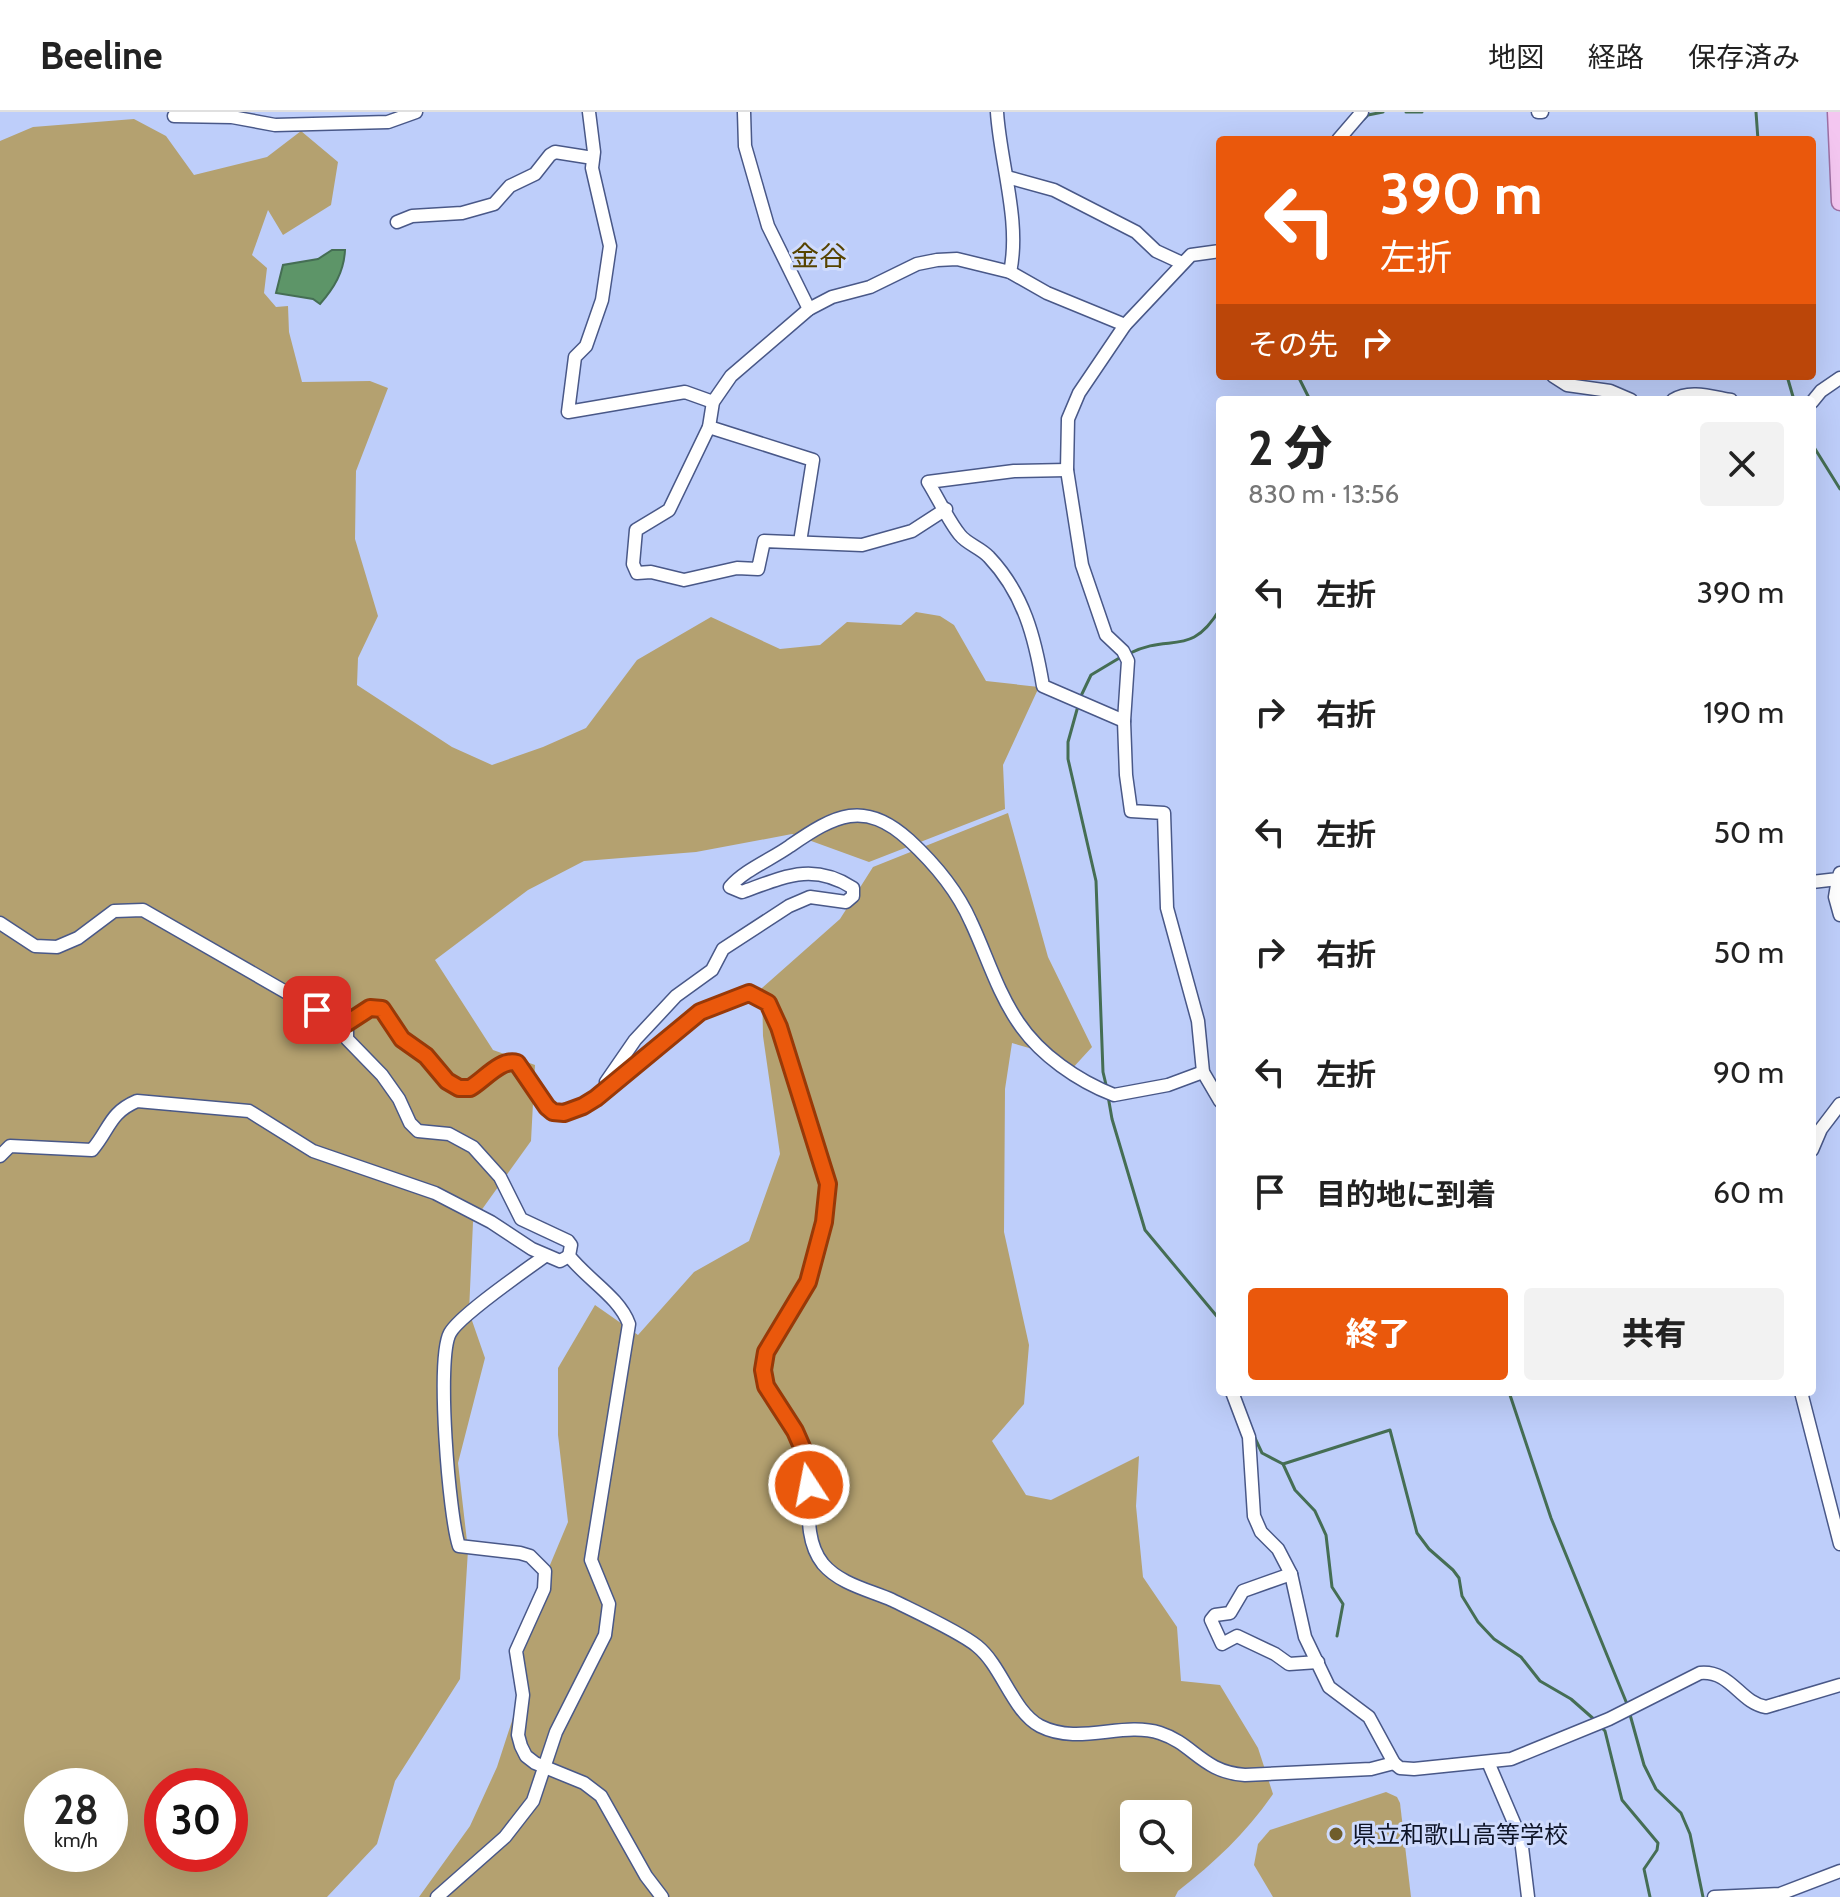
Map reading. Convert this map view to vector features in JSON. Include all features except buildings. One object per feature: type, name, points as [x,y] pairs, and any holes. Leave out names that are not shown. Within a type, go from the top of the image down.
[{"type":"main road","points":[[1836,112],[1840,202]]},
{"type":"street","points":[[174,116],[232,117],[275,125],[388,122],[416,112]]},
{"type":"street","points":[[589,112],[592,168],[610,246],[602,300],[586,346],[575,357],[568,412],[685,392],[713,402]]},
{"type":"street","points":[[744,112],[745,146],[768,226],[809,309]]},
{"type":"street","points":[[997,112],[1007,177],[1013,258],[1010,272]]},
{"type":"street","points":[[1341,136],[1362,112]]},
{"type":"street","points":[[397,222],[412,216],[462,213],[494,204],[510,186],[535,174],[555,152],[593,158]]},
{"type":"street","points":[[1007,177],[1054,190],[1136,232],[1156,251],[1182,263]]},
{"type":"street","points":[[1216,252],[1191,255],[1125,325],[1079,393],[1068,419],[1067,470],[1082,565],[1106,635],[1123,651],[1128,661],[1124,721],[1131,811],[1164,813],[1167,908],[1198,1021],[1203,1072],[1216,1094]]},
{"type":"street","points":[[946,509],[912,531],[862,545],[764,541],[758,569],[737,568],[684,580],[651,572],[637,573],[633,564],[636,530],[669,510],[709,427],[713,402],[720,390],[744,362],[809,309],[832,297],[870,287],[917,264],[957,259],[1010,272],[1047,293],[1125,325]]},
{"type":"street","points":[[1816,397],[1840,378]]},
{"type":"street","points":[[1559,380],[1567,385],[1610,391],[1622,396]]},
{"type":"street","points":[[1679,396],[1705,396]]},
{"type":"street","points":[[709,427],[813,460],[800,542]]},
{"type":"street","points":[[1067,470],[1014,471],[928,482],[961,537],[987,554],[1011,583],[1033,634],[1043,686],[1124,721]]},
{"type":"street","points":[[596,1098],[635,1040],[676,996],[712,970],[723,949],[789,906],[810,897],[846,902],[853,896],[853,888],[833,876],[808,873],[742,892],[730,887],[737,878],[766,863],[820,825],[844,817],[864,815],[893,825],[934,863],[971,922],[985,961],[1003,997],[1037,1045],[1061,1066],[1114,1095],[1168,1085],[1203,1072]]},
{"type":"street","points":[[1816,881],[1839,876],[1835,897],[1840,915]]},
{"type":"street","points":[[0,923],[35,946],[57,947],[78,938],[114,911],[143,910],[317,1010],[347,1023]]},
{"type":"street","points":[[347,1023],[370,1008],[382,1009],[402,1039],[426,1056],[447,1081],[459,1088],[470,1088],[503,1063],[517,1063],[553,1112],[573,1110],[596,1098],[700,1012],[749,993],[768,1003],[779,1027],[828,1184],[824,1222],[808,1282],[766,1352],[763,1370],[766,1386],[795,1431],[806,1456],[810,1533],[814,1549],[824,1564],[837,1576],[891,1600],[977,1646],[993,1663],[1024,1712],[1039,1726],[1066,1734],[1159,1733],[1225,1773],[1245,1775],[1371,1769],[1394,1763]]},
{"type":"street","points":[[347,1023],[347,1039],[382,1075],[399,1099],[410,1123],[418,1131],[449,1134],[473,1147],[500,1177],[521,1219],[568,1241],[571,1245],[569,1256],[584,1275],[616,1302],[629,1324],[591,1560],[609,1604],[608,1623],[596,1656],[556,1732],[533,1801],[505,1837],[437,1897]]},
{"type":"street","points":[[0,1156],[10,1146],[92,1150],[113,1115],[137,1101],[249,1111],[313,1151],[435,1193],[491,1222],[545,1256],[560,1261],[569,1256]]},
{"type":"street","points":[[1816,1141],[1840,1104]]},
{"type":"street","points":[[545,1256],[448,1336],[444,1363],[449,1482],[458,1544],[530,1556],[545,1571],[539,1603],[516,1651],[523,1695],[518,1735],[521,1746],[526,1756],[584,1783],[601,1796],[646,1876],[662,1897]]},
{"type":"street","points":[[1234,1396],[1249,1437],[1254,1516],[1261,1532],[1278,1549],[1291,1574],[1301,1625],[1329,1687],[1369,1717],[1394,1763],[1400,1768],[1511,1759],[1609,1719],[1700,1673],[1711,1672],[1726,1678],[1757,1705],[1766,1707],[1840,1685]]},
{"type":"street","points":[[1802,1396],[1840,1544]]},
{"type":"street","points":[[1291,1574],[1243,1591],[1230,1613],[1215,1615],[1211,1620],[1222,1644],[1237,1636],[1289,1664],[1318,1662]]},
{"type":"street","points":[[1488,1762],[1521,1839],[1528,1897]]},
{"type":"street","points":[[1714,1897],[1780,1894],[1840,1871]]},
{"type":"shaded area","points":[[134,119],[166,136],[194,175],[267,157],[301,131],[338,162],[331,205],[283,235],[268,210],[252,255],[267,268],[264,293],[276,307],[288,306],[289,332],[302,382],[370,381],[388,388],[356,471],[355,539],[378,616],[358,658],[357,685],[452,747],[492,765],[586,728],[637,660],[711,617],[780,649],[820,645],[847,622],[901,625],[916,612],[940,616],[954,625],[986,681],[1039,687],[1003,765],[1005,809],[869,862],[792,834],[696,852],[584,861],[528,890],[435,960],[493,1050],[535,1065],[531,1141],[473,1222],[469,1312],[485,1358],[458,1463],[468,1550],[460,1679],[395,1781],[377,1844],[327,1897],[0,1897],[0,141],[33,127]]},
{"type":"shaded area","points":[[332,250],[345,250],[343,265],[334,286],[320,304],[313,299],[276,293],[283,265],[318,259]]},
{"type":"shaded area","points":[[1008,813],[1048,957],[1092,1047],[1070,1071],[1050,1054],[1012,1043],[1005,1089],[1004,1232],[1029,1345],[1024,1404],[992,1441],[1026,1495],[1051,1500],[1139,1456],[1136,1506],[1143,1577],[1177,1627],[1181,1681],[1220,1685],[1258,1748],[1273,1794],[1241,1834],[1175,1897],[419,1897],[470,1826],[497,1767],[524,1684],[524,1627],[568,1522],[558,1435],[558,1368],[595,1305],[638,1335],[694,1272],[749,1241],[780,1154],[763,1036],[762,988],[840,919],[873,867]]},
{"type":"shaded area","name":"県立和歌山高等学校","points":[[1386,1792],[1397,1797],[1400,1803],[1411,1897],[1273,1897],[1254,1865],[1258,1844],[1270,1830]]},
{"type":"waterway","points":[[1364,119],[1383,112]]},
{"type":"waterway","points":[[1406,112],[1422,112]]},
{"type":"waterway","points":[[1756,112],[1758,136]]},
{"type":"waterway","points":[[1300,380],[1308,396]]},
{"type":"waterway","points":[[1788,380],[1793,396]]},
{"type":"waterway","points":[[1816,450],[1840,489]]},
{"type":"waterway","points":[[1128,654],[1189,639],[1199,634],[1216,614]]},
{"type":"waterway","points":[[1080,698],[1091,675],[1121,657]]},
{"type":"waterway","points":[[1078,706],[1068,742],[1068,759],[1096,881],[1103,1072],[1107,1089]]},
{"type":"waterway","points":[[1108,1096],[1145,1230],[1216,1315]]},
{"type":"waterway","points":[[1510,1396],[1551,1518],[1627,1704]]},
{"type":"waterway","points":[[1283,1464],[1390,1430],[1417,1533],[1459,1578],[1462,1596],[1478,1622],[1494,1639],[1521,1657],[1540,1681],[1571,1699],[1596,1721]]},
{"type":"waterway","points":[[1254,1436],[1262,1453],[1283,1464],[1295,1490],[1315,1511],[1326,1535],[1332,1587],[1343,1604],[1337,1636]]},
{"type":"waterway","points":[[1629,1711],[1644,1765],[1656,1789],[1681,1813],[1690,1834],[1703,1897]]},
{"type":"waterway","points":[[1601,1727],[1605,1731],[1622,1800],[1658,1843],[1657,1850],[1644,1869],[1650,1897]]},
{"type":"place","name":"県立和歌山高等学校","points":[[1336,1834]]},
{"type":"district","name":"金谷","points":[[819,256]]},
{"type":"route","points":[[317,1010],[347,1023],[370,1008],[382,1009],[402,1039],[426,1056],[447,1081],[459,1088],[470,1088],[503,1063],[517,1063],[547,1107],[553,1112],[564,1113],[596,1098],[666,1037],[700,1012],[749,993],[768,1003],[779,1027],[828,1184],[824,1222],[808,1282],[766,1352],[763,1370],[766,1386],[795,1431],[806,1456],[809,1485]]}]
